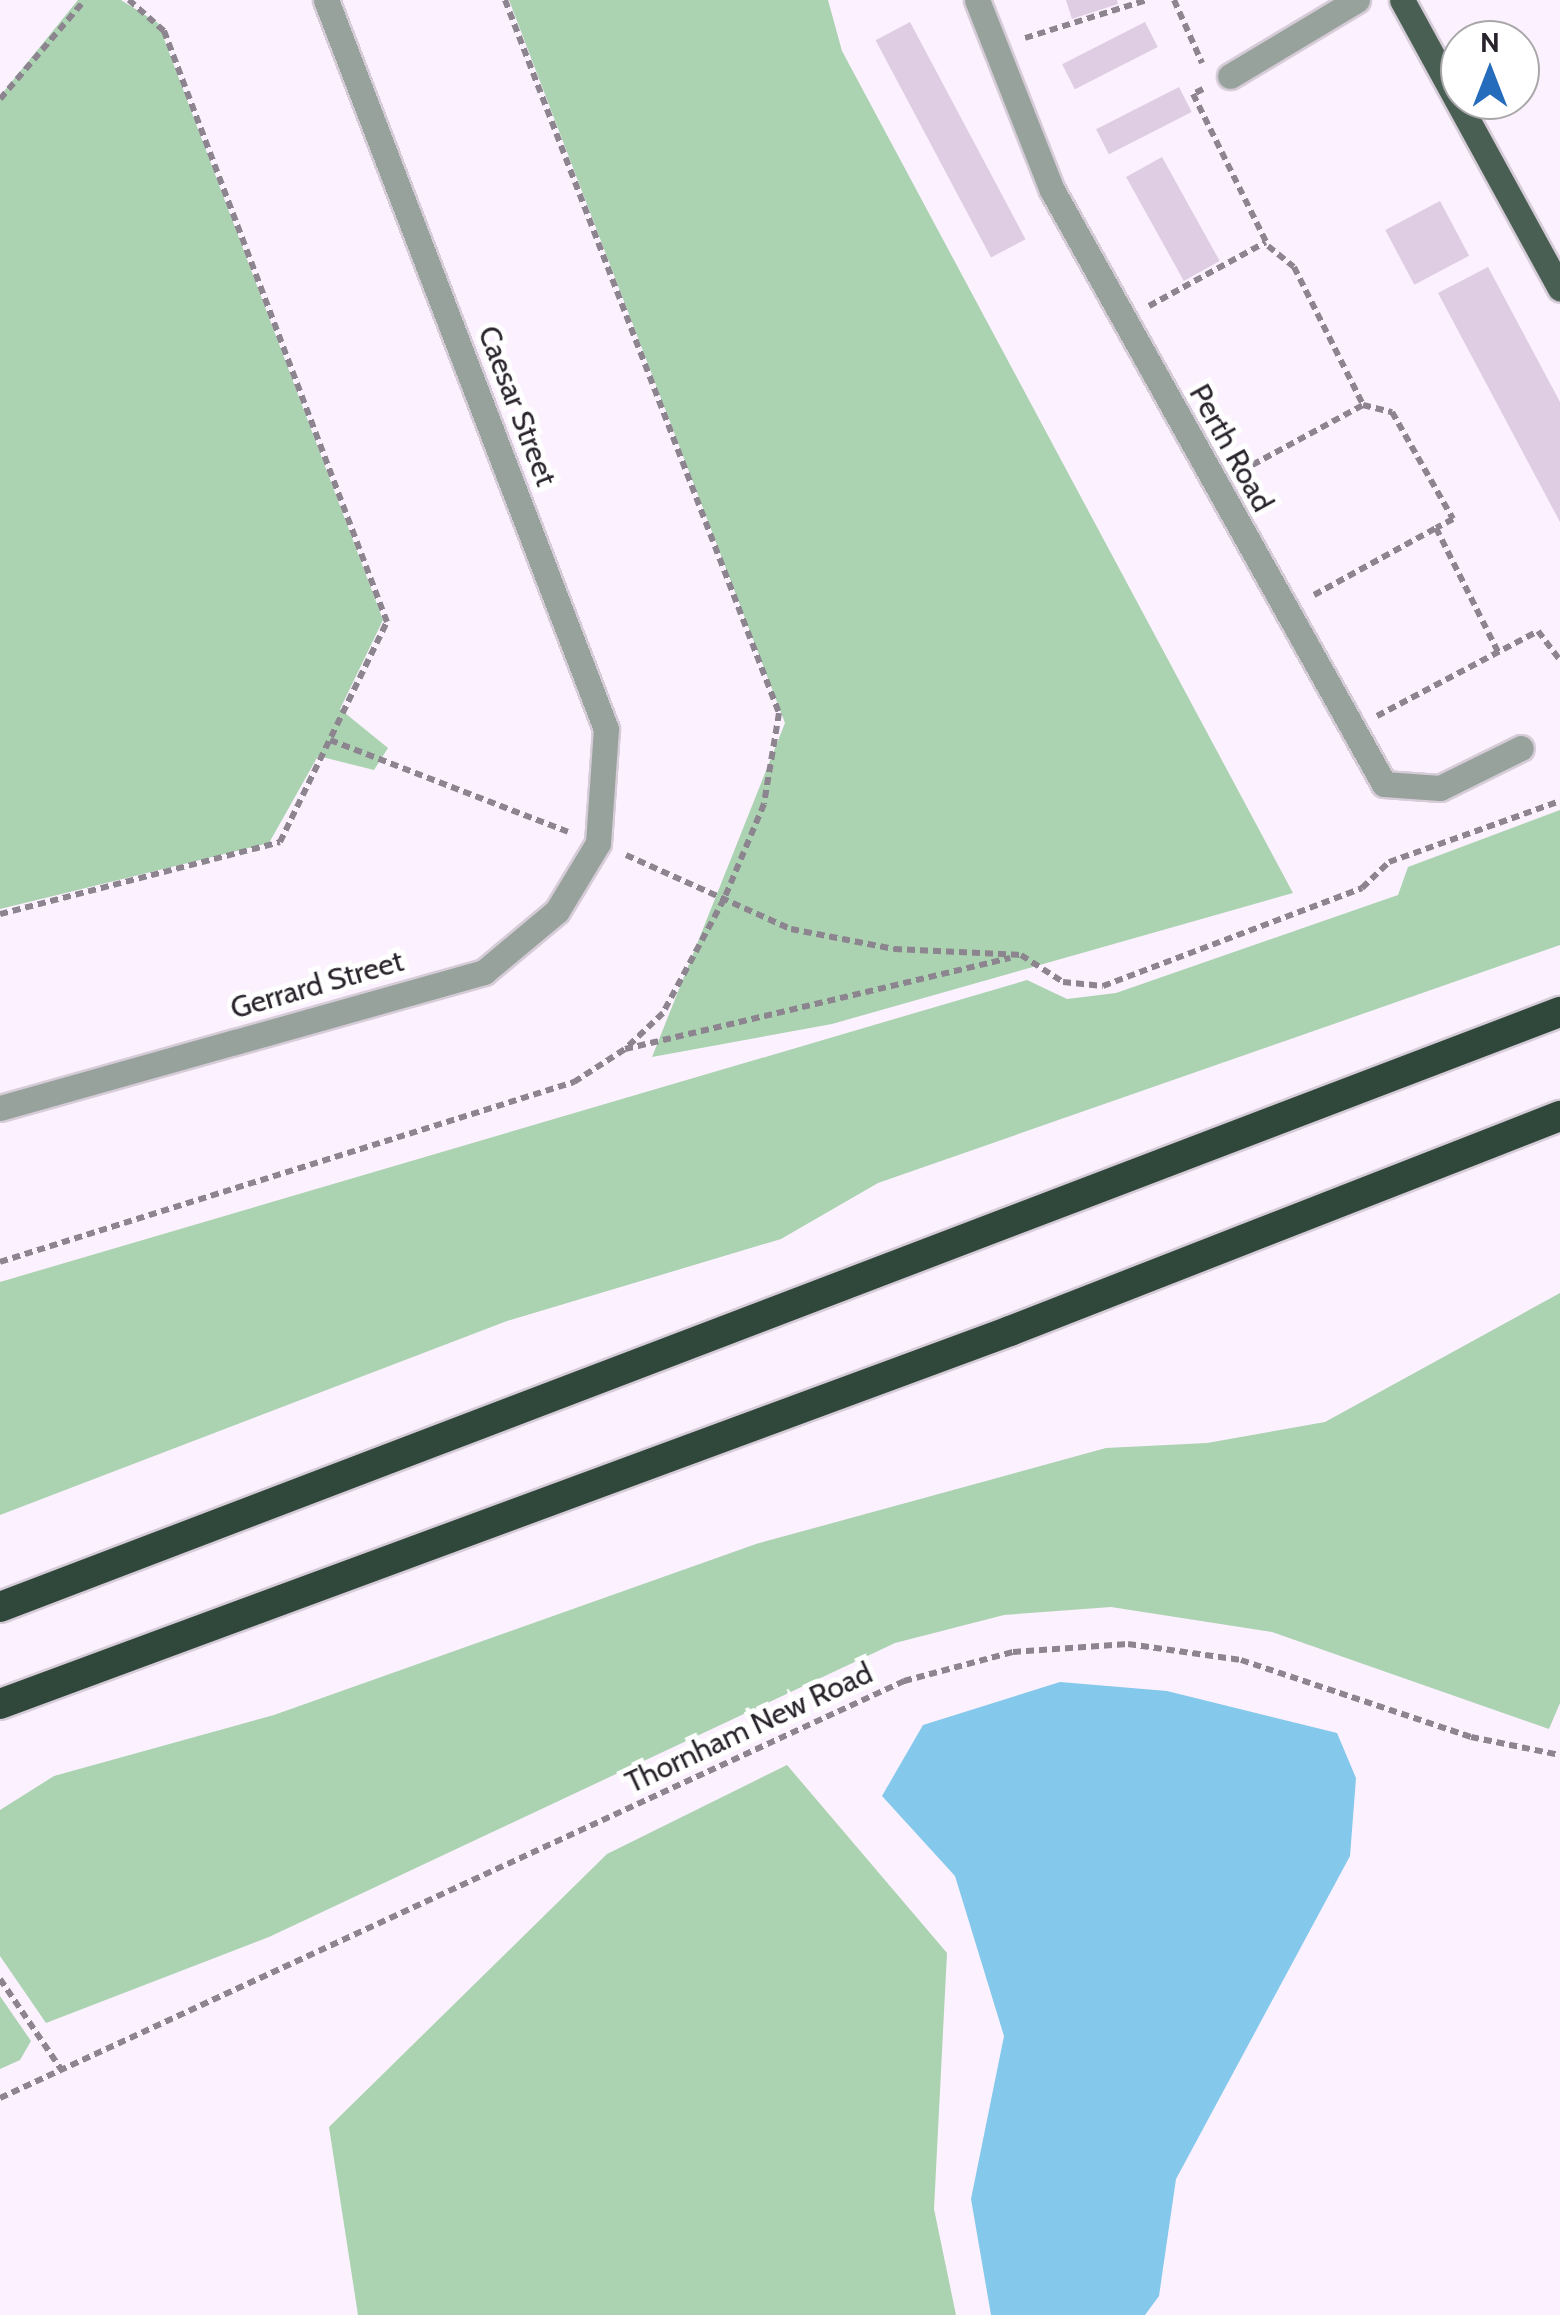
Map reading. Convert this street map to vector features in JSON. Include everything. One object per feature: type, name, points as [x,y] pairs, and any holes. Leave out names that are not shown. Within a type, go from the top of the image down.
[{"type":"highway","points":[[0,1607],[1560,1012]]},
{"type":"highway","points":[[0,1704],[1010,1330],[1560,1116]]},
{"type":"main road","points":[[1402,0],[1560,289]]},
{"type":"street","name":"Caesar Street","points":[[326,0],[606,730],[598,843]]},
{"type":"street","name":"Perth Road","points":[[978,0],[1052,190],[1349,730],[1384,784],[1440,788],[1522,748]]},
{"type":"street","points":[[1221,80],[1356,0]]},
{"type":"street","name":"Gerrard Street","points":[[0,1108],[484,972],[557,912],[598,843]]},
{"type":"path","points":[[0,99],[84,0]]},
{"type":"path","points":[[0,914],[280,842],[387,622],[164,31],[129,0]]},
{"type":"path","points":[[0,1262],[574,1082],[625,1049],[663,1013],[724,900],[764,804],[779,713],[505,0]]},
{"type":"path","points":[[996,47],[1147,0]]},
{"type":"path","points":[[1174,0],[1221,80],[1193,94],[1266,242],[1294,266],[1363,405]]},
{"type":"path","points":[[1124,320],[1266,242]]},
{"type":"path","points":[[1214,485],[1363,405],[1392,412],[1453,519],[1284,612]]},
{"type":"path","points":[[1436,528],[1498,652]]},
{"type":"path","points":[[1349,730],[1538,631],[1560,660]]},
{"type":"path","points":[[330,740],[598,843],[791,928],[894,949],[1021,955],[1064,982],[1103,986],[1362,888],[1389,862],[1560,802]]},
{"type":"path","points":[[625,1049],[1021,955]]},
{"type":"path","name":"Thornham New Road","points":[[0,2098],[904,1681],[1013,1652],[1128,1644],[1241,1660],[1471,1737],[1560,1756]]},
{"type":"path","points":[[0,1979],[61,2068]]},
{"type":"green space","points":[[78,0],[121,0],[158,23],[383,620],[340,709],[388,748],[374,770],[318,756],[269,843],[0,909],[0,96]]},
{"type":"green space","points":[[509,0],[828,0],[842,51],[1293,893],[832,1024],[652,1057],[785,723]]},
{"type":"green space","points":[[1560,810],[1560,945],[878,1183],[781,1239],[507,1321],[0,1515],[0,1282],[1027,980],[1067,999],[1116,993],[1398,895],[1408,867]]},
{"type":"green space","points":[[1560,1293],[1560,1703],[1549,1729],[1272,1632],[1111,1607],[1004,1615],[895,1643],[269,1937],[46,2023],[0,1956],[0,1810],[54,1776],[274,1715],[756,1544],[1106,1448],[1207,1443],[1325,1422]]},
{"type":"green space","points":[[787,1765],[947,1953],[934,2209],[956,2315],[358,2315],[329,2127],[607,1854]]},
{"type":"green space","points":[[0,1996],[31,2041],[20,2060],[0,2069]]},
{"type":"water","points":[[1060,1682],[1167,1691],[1337,1733],[1356,1778],[1350,1856],[1176,2179],[1159,2296],[1145,2315],[991,2315],[971,2199],[1004,2036],[955,1876],[882,1796],[923,1725]]},
{"type":"building","points":[[1066,0],[1117,0],[1118,4],[1072,19]]},
{"type":"building","points":[[910,22],[1025,239],[991,258],[876,40]]},
{"type":"building","points":[[1145,22],[1158,47],[1075,89],[1062,64]]},
{"type":"building","points":[[1179,87],[1192,112],[1109,154],[1096,129]]},
{"type":"building","points":[[1162,157],[1220,261],[1184,281],[1126,177]]},
{"type":"building","points":[[1440,201],[1469,256],[1414,285],[1385,230]]},
{"type":"building","points":[[1488,267],[1560,402],[1560,522],[1438,293]]}]
